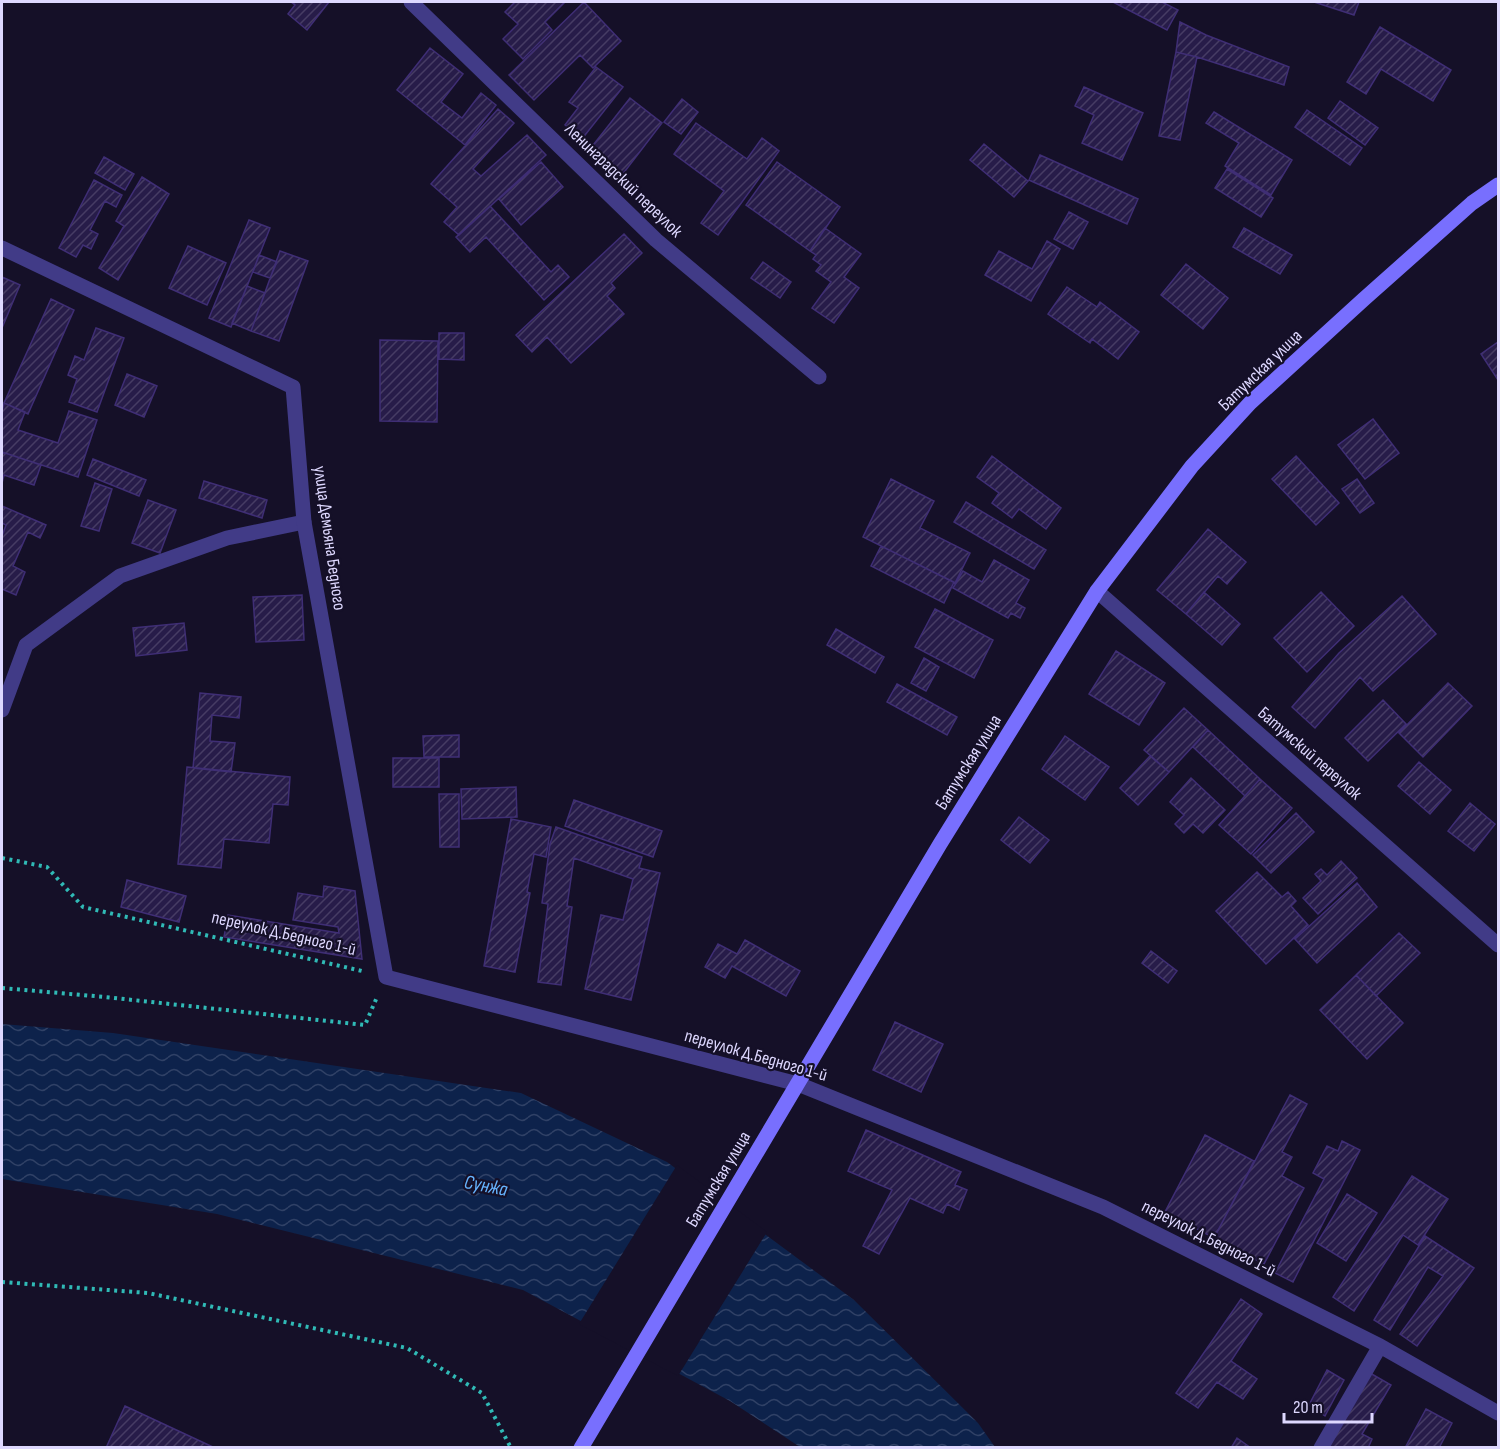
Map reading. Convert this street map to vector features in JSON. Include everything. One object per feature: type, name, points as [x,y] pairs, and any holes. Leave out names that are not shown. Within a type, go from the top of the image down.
[{"type":"street","name":"Ленинградский переулок","points":[[411,2],[656,240],[819,377]]},
{"type":"street","points":[[1472,203],[1498,174]]},
{"type":"street","name":"Батумская улица","points":[[581,1448],[940,844],[1097,591],[1192,466],[1250,403],[1472,203],[1498,185]]},
{"type":"street","name":"улица Демьяна Бедного","points":[[2,248],[294,387],[304,522],[386,977]]},
{"type":"street","points":[[2,710],[26,645],[120,576],[226,538],[304,522]]},
{"type":"street","name":"Батумский переулок","points":[[1097,591],[1498,945]]},
{"type":"street","name":"переулок Д.Бедного 1-й","points":[[386,977],[798,1084],[1103,1207],[1380,1346],[1498,1413]]},
{"type":"street","points":[[1321,1448],[1380,1346]]},
{"type":"path","name":"переулок Д.Бедного 1-й","points":[[2,858],[47,867],[83,907],[386,977]]},
{"type":"path","points":[[2,988],[364,1025],[386,977]]},
{"type":"path","points":[[2,1282],[148,1293],[407,1348],[482,1393],[511,1448]]},
{"type":"water","name":"Сунжа","points":[[2,1024],[113,1033],[521,1093],[667,1162],[854,1300],[978,1423],[995,1447],[800,1447],[730,1401],[523,1290],[217,1214],[2,1179]]},
{"type":"pier","points":[[677,1165],[767,1232],[678,1376],[579,1324]]},
{"type":"building","points":[[291,2],[329,2],[307,30],[288,14],[295,5]]},
{"type":"building","points":[[515,2],[565,2],[545,22],[552,30],[523,59],[503,39],[518,24],[505,12]]},
{"type":"building","points":[[584,2],[621,41],[593,68],[580,55],[534,100],[509,75]]},
{"type":"building","points":[[1113,2],[1162,2],[1178,10],[1167,30]]},
{"type":"building","points":[[1314,2],[1359,2],[1354,15]]},
{"type":"building","points":[[1180,22],[1206,35],[1289,67],[1284,85],[1176,52]]},
{"type":"building","points":[[1380,27],[1451,70],[1433,101],[1381,69],[1366,94],[1347,82]]},
{"type":"building","points":[[430,48],[463,74],[441,102],[462,118],[481,93],[496,105],[465,145],[397,90]]},
{"type":"building","points":[[1176,52],[1197,57],[1180,140],[1159,136]]},
{"type":"building","points":[[596,67],[623,87],[582,139],[565,125],[578,108],[569,102]]},
{"type":"building","points":[[1084,87],[1143,113],[1122,160],[1082,143],[1094,115],[1075,106]]},
{"type":"building","points":[[630,98],[662,123],[619,179],[587,153]]},
{"type":"building","points":[[682,99],[698,112],[681,134],[664,122]]},
{"type":"building","points":[[1340,101],[1378,128],[1365,145],[1328,118]]},
{"type":"building","points":[[498,109],[514,123],[473,169],[481,176],[527,135],[546,155],[459,235],[444,222],[457,207],[431,184]]},
{"type":"building","points":[[1307,110],[1362,148],[1350,165],[1295,127]]},
{"type":"building","points":[[1214,112],[1292,160],[1271,195],[1225,166],[1239,143],[1206,123]]},
{"type":"building","points":[[696,123],[747,159],[762,138],[779,151],[718,235],[701,223],[724,191],[674,154]]},
{"type":"building","points":[[984,144],[1028,181],[1014,197],[970,160]]},
{"type":"building","points":[[1040,155],[1138,199],[1127,224],[1029,180]]},
{"type":"building","points":[[104,157],[134,174],[125,190],[95,173]]},
{"type":"building","points":[[541,162],[563,187],[521,225],[499,199]]},
{"type":"building","points":[[777,162],[840,207],[810,251],[746,205]]},
{"type":"building","points":[[1227,169],[1273,198],[1261,217],[1215,188]]},
{"type":"building","points":[[142,177],[169,194],[118,280],[99,268],[124,226],[116,221]]},
{"type":"building","points":[[94,180],[122,195],[116,207],[105,201],[90,230],[98,234],[91,249],[83,245],[76,257],[59,248]]},
{"type":"building","points":[[490,206],[551,272],[558,265],[569,277],[544,300],[486,237],[470,252],[456,237]]},
{"type":"building","points":[[1069,212],[1088,222],[1073,249],[1054,239]]},
{"type":"building","points":[[249,220],[270,228],[231,327],[209,318]]},
{"type":"building","points":[[825,228],[861,254],[844,277],[859,288],[834,323],[812,308],[831,282],[816,271],[821,265],[813,259],[816,255],[810,251]]},
{"type":"building","points":[[1244,228],[1292,255],[1280,274],[1233,247]]},
{"type":"building","points":[[624,234],[642,253],[611,283],[615,288],[607,296],[624,314],[571,363],[547,337],[532,352],[516,335]]},
{"type":"building","points":[[1047,241],[1060,249],[1031,301],[985,275],[999,251],[1032,269]]},
{"type":"building","points":[[188,246],[226,263],[207,305],[169,288]]},
{"type":"building","points":[[280,251],[308,261],[279,341],[251,331]]},
{"type":"building","points":[[259,255],[277,262],[270,278],[253,272]]},
{"type":"building","points":[[763,262],[791,282],[780,298],[751,278]]},
{"type":"building","points":[[1186,264],[1228,298],[1203,329],[1161,295]]},
{"type":"building","points":[[2,277],[20,285],[2,328]]},
{"type":"building","points":[[247,286],[265,293],[251,331],[232,323]]},
{"type":"building","points":[[1067,287],[1097,307],[1100,302],[1139,332],[1118,359],[1092,339],[1090,343],[1048,314]]},
{"type":"building","points":[[51,299],[74,310],[28,414],[4,403]]},
{"type":"building","points":[[96,328],[124,338],[97,412],[69,402],[77,379],[68,375],[75,356],[84,360]]},
{"type":"building","points":[[439,333],[464,333],[464,360],[439,359]]},
{"type":"building","points":[[380,340],[438,341],[437,422],[380,421]]},
{"type":"building","points":[[1498,342],[1498,380],[1481,354]]},
{"type":"building","points":[[127,374],[157,386],[144,417],[115,405]]},
{"type":"building","points":[[4,403],[25,412],[18,430],[58,443],[69,411],[97,420],[78,477],[2,452]]},
{"type":"building","points":[[1373,419],[1399,453],[1365,479],[1338,445]]},
{"type":"building","points":[[2,452],[41,465],[34,485],[4,475],[2,483]]},
{"type":"building","points":[[992,456],[1061,508],[1046,529],[1019,509],[1012,518],[992,503],[999,493],[977,477]]},
{"type":"building","points":[[1296,456],[1339,503],[1316,525],[1272,479]]},
{"type":"building","points":[[93,459],[146,480],[139,496],[87,475]]},
{"type":"building","points":[[891,479],[934,501],[920,528],[970,553],[955,583],[863,537]]},
{"type":"building","points":[[1357,479],[1374,503],[1360,513],[1342,489]]},
{"type":"building","points":[[204,481],[267,500],[262,518],[199,498]]},
{"type":"building","points":[[95,483],[112,489],[99,531],[81,526]]},
{"type":"building","points":[[148,500],[176,510],[160,553],[132,543]]},
{"type":"building","points":[[966,502],[1046,550],[1034,569],[954,522]]},
{"type":"building","points":[[2,506],[46,525],[40,538],[28,532],[13,566],[25,572],[16,595],[2,589],[2,536],[6,525],[2,523]]},
{"type":"building","points":[[1208,529],[1246,562],[1227,584],[1218,576],[1186,614],[1157,590]]},
{"type":"building","points":[[881,546],[954,582],[944,603],[871,566]]},
{"type":"building","points":[[994,560],[1029,580],[1016,603],[1025,608],[1020,618],[1011,613],[1008,618],[953,588],[963,571],[982,582]]},
{"type":"building","points":[[1204,592],[1240,624],[1222,645],[1186,614]]},
{"type":"building","points":[[1321,592],[1354,626],[1307,672],[1274,638]]},
{"type":"building","points":[[302,595],[304,640],[256,642],[253,597]]},
{"type":"building","points":[[1402,596],[1436,634],[1373,691],[1360,677],[1315,728],[1292,707],[1339,653]]},
{"type":"building","points":[[935,609],[993,640],[974,678],[915,647]]},
{"type":"building","points":[[184,623],[187,650],[136,656],[133,628]]},
{"type":"building","points":[[836,629],[884,657],[875,673],[827,645]]},
{"type":"building","points":[[1116,651],[1165,683],[1139,725],[1089,694]]},
{"type":"building","points":[[924,658],[939,667],[926,691],[911,683]]},
{"type":"building","points":[[1448,683],[1472,706],[1423,757],[1399,733]]},
{"type":"building","points":[[897,684],[957,717],[947,735],[887,702]]},
{"type":"building","points":[[200,693],[241,697],[239,718],[212,715],[210,741],[235,743],[231,772],[193,768]]},
{"type":"building","points":[[1383,700],[1406,724],[1368,761],[1345,738]]},
{"type":"building","points":[[1184,708],[1208,730],[1169,772],[1144,750]]},
{"type":"building","points":[[1208,730],[1260,779],[1245,796],[1193,747]]},
{"type":"building","points":[[459,735],[459,757],[424,757],[423,736]]},
{"type":"building","points":[[1065,736],[1109,767],[1085,800],[1042,769]]},
{"type":"building","points":[[1150,756],[1169,772],[1138,805],[1120,788]]},
{"type":"building","points":[[393,758],[439,758],[439,787],[393,787]]},
{"type":"building","points":[[1419,762],[1451,790],[1430,814],[1398,786]]},
{"type":"building","points":[[187,767],[290,777],[288,805],[273,804],[269,843],[224,839],[221,868],[178,864]]},
{"type":"building","points":[[1191,778],[1225,810],[1203,833],[1193,824],[1184,833],[1175,824],[1184,815],[1170,802]]},
{"type":"building","points":[[1260,779],[1292,808],[1251,854],[1219,825]]},
{"type":"building","points":[[516,787],[517,817],[462,819],[461,789]]},
{"type":"building","points":[[439,794],[459,794],[459,847],[440,847]]},
{"type":"building","points":[[574,800],[662,831],[653,857],[565,826]]},
{"type":"building","points":[[1470,803],[1495,824],[1474,851],[1448,831]]},
{"type":"building","points":[[1296,813],[1314,832],[1271,873],[1253,855]]},
{"type":"building","points":[[1019,817],[1049,840],[1030,863],[1001,840]]},
{"type":"building","points":[[511,819],[551,827],[546,857],[534,854],[527,892],[530,893],[515,972],[484,966]]},
{"type":"building","points":[[556,827],[642,857],[639,868],[660,873],[631,1000],[585,989],[601,915],[623,920],[633,879],[574,858],[567,906],[572,907],[561,985],[538,982],[548,904],[542,903],[550,844]]},
{"type":"building","points":[[1341,861],[1357,878],[1318,914],[1303,898],[1321,881],[1315,874],[1321,869],[1327,875]]},
{"type":"building","points":[[1257,872],[1282,897],[1288,892],[1296,901],[1291,906],[1308,925],[1266,964],[1216,911]]},
{"type":"building","points":[[127,880],[186,896],[179,922],[121,907]]},
{"type":"building","points":[[1357,883],[1377,907],[1317,963],[1295,939]]},
{"type":"building","points":[[324,886],[355,891],[362,959],[224,937],[228,915],[339,933],[338,927],[293,920],[298,893],[323,897]]},
{"type":"building","points":[[1399,933],[1420,953],[1376,996],[1356,975]]},
{"type":"building","points":[[745,940],[800,971],[786,996],[732,966],[725,978],[705,967],[718,944],[737,954]]},
{"type":"building","points":[[1151,951],[1177,971],[1168,983],[1142,963]]},
{"type":"building","points":[[1356,975],[1403,1023],[1367,1059],[1320,1010]]},
{"type":"building","points":[[895,1022],[943,1044],[921,1092],[873,1070]]},
{"type":"building","points":[[1290,1095],[1307,1104],[1282,1152],[1292,1157],[1282,1176],[1304,1188],[1264,1264],[1214,1238]]},
{"type":"building","points":[[866,1130],[961,1172],[955,1185],[967,1190],[959,1210],[947,1204],[943,1213],[910,1198],[879,1254],[863,1246],[892,1190],[848,1171]]},
{"type":"building","points":[[1205,1135],[1254,1161],[1214,1238],[1165,1212]]},
{"type":"building","points":[[1342,1141],[1360,1150],[1293,1282],[1275,1273],[1324,1179],[1313,1173],[1327,1146],[1338,1151]]},
{"type":"building","points":[[1412,1176],[1448,1199],[1418,1245],[1403,1235],[1354,1311],[1333,1297]]},
{"type":"building","points":[[1347,1194],[1377,1213],[1346,1261],[1317,1243]]},
{"type":"building","points":[[1425,1236],[1474,1268],[1417,1346],[1400,1334],[1443,1276],[1428,1267],[1390,1330],[1374,1320]]},
{"type":"building","points":[[1241,1299],[1262,1314],[1231,1361],[1257,1379],[1243,1399],[1217,1382],[1198,1408],[1176,1393]]},
{"type":"building","points":[[1327,1370],[1344,1380],[1325,1416],[1309,1405]]},
{"type":"building","points":[[1370,1373],[1391,1385],[1362,1434],[1372,1439],[1368,1448],[1327,1448]]},
{"type":"building","points":[[125,1406],[215,1448],[106,1448]]},
{"type":"building","points":[[1426,1409],[1452,1423],[1439,1448],[1405,1448]]},
{"type":"building","points":[[1237,1438],[1251,1448],[1231,1448]]}]
